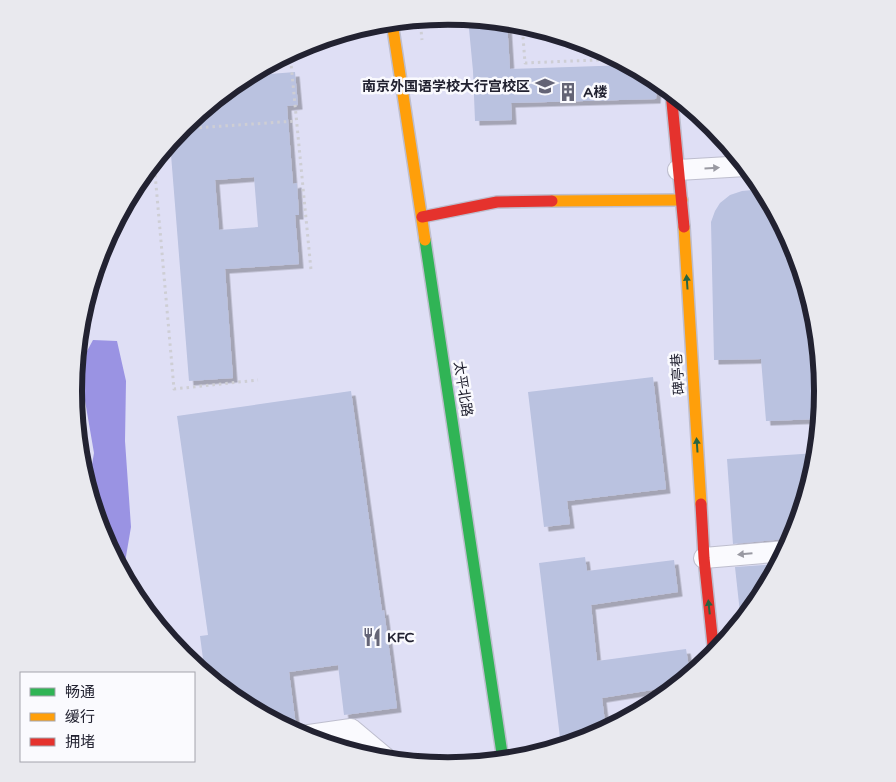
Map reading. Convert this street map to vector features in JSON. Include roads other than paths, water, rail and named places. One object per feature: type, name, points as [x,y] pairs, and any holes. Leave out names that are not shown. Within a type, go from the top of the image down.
[{"type":"street","name":"太平北路","points":[[393,29],[502,753]]},
{"type":"street","name":"碑亭巷","points":[[672,102],[682,200],[704,558],[713,643]]},
{"type":"street","points":[[678,170],[737,167]]},
{"type":"street","points":[[422,217],[497,202],[682,200]]},
{"type":"street","points":[[704,558],[777,552]]},
{"type":"street","points":[[319,734],[351,729],[376,750]]},
{"type":"place","name":"南京外国语学校大行宫校区","points":[[545,86]]},
{"type":"place","name":"A楼","points":[[568,92]]},
{"type":"place","name":"KFC","points":[[372,637]]}]
